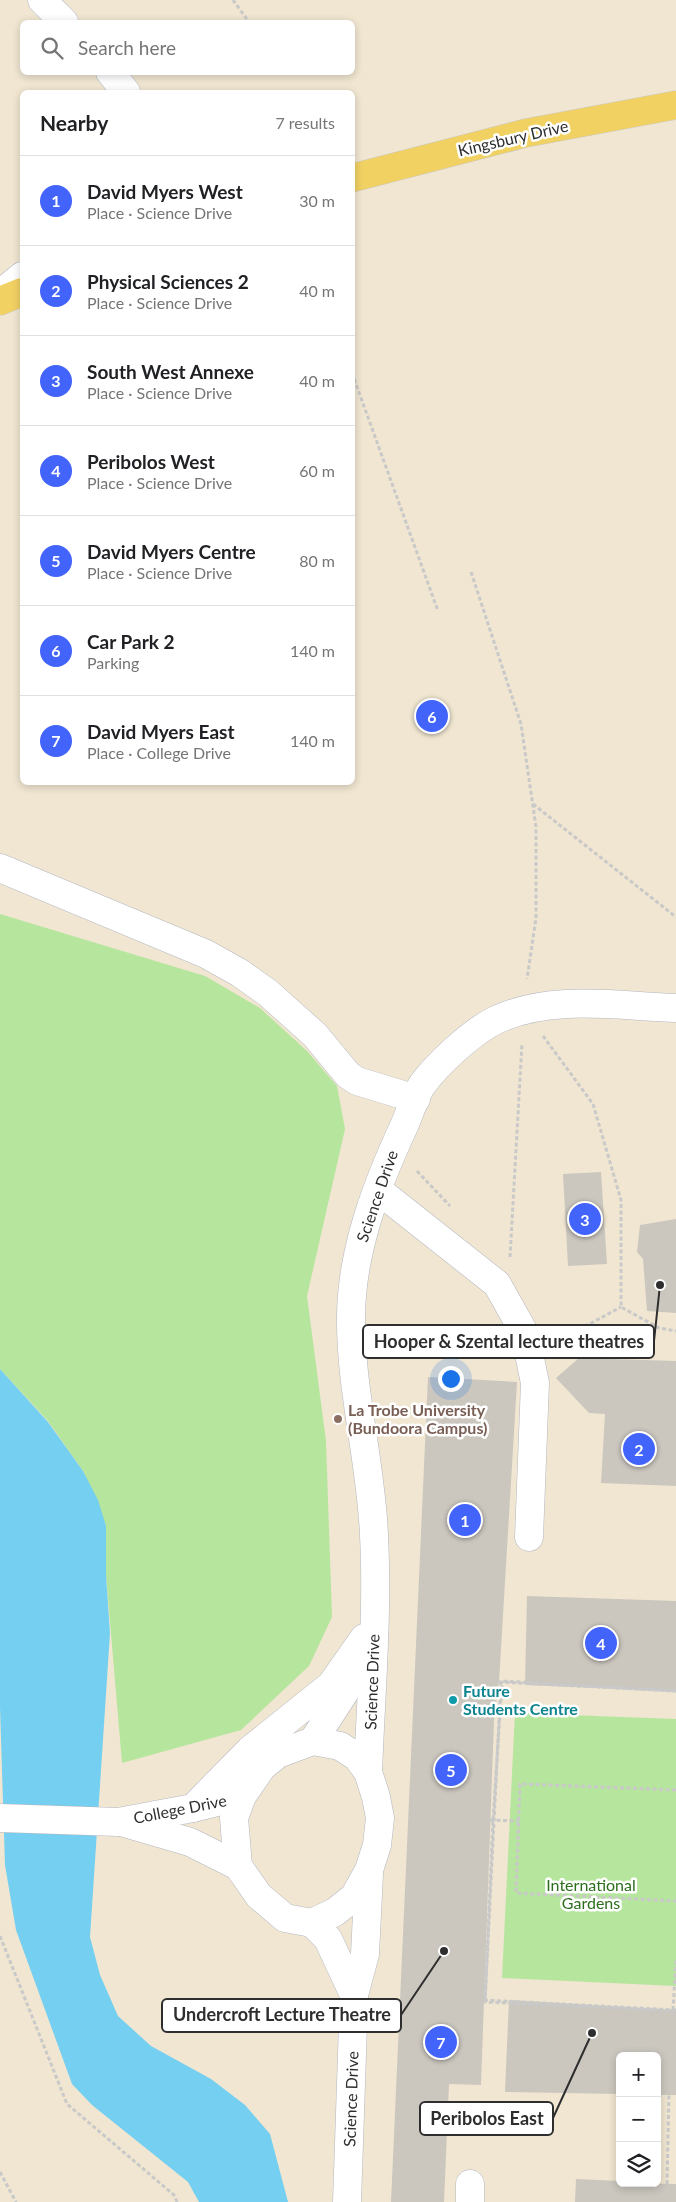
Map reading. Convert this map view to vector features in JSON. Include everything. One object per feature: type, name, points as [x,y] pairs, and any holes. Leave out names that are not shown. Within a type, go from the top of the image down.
[{"type":"main road","name":"Kingsbury Drive","points":[[355,177],[526,133],[676,105]]},
{"type":"main road","points":[[0,301],[20,293]]},
{"type":"street","points":[[42,0],[62,20]]},
{"type":"street","points":[[104,75],[108,90]]},
{"type":"street","points":[[112,75],[124,90]]},
{"type":"street","points":[[0,294],[20,278]]},
{"type":"street","points":[[0,868],[206,954],[268,993],[315,1035],[348,1075],[357,1081],[416,1099]]},
{"type":"street","name":"Science Drive","points":[[368,1772],[376,1593],[371,1497],[353,1376],[351,1313],[359,1251],[394,1147],[422,1086],[474,1033],[496,1020],[524,1010],[571,1004],[676,1008]]},
{"type":"street","points":[[378,1190],[497,1284],[525,1334],[535,1383],[529,1537]]},
{"type":"street","name":"Science Drive","points":[[313,1741],[350,1684],[376,1593]]},
{"type":"street","points":[[193,1808],[250,1750],[331,1685],[364,1638]]},
{"type":"street","points":[[313,1741],[340,1746],[358,1757],[368,1772],[380,1818],[377,1845],[369,1870],[354,1897],[335,1912],[312,1922],[285,1918],[259,1896],[238,1866],[234,1818],[242,1796],[262,1767],[278,1754],[313,1741]]},
{"type":"street","name":"College Drive","points":[[0,1818],[118,1822],[193,1808],[242,1796]]},
{"type":"street","name":"College Drive","points":[[118,1822],[190,1842],[238,1866]]},
{"type":"street","name":"Science Drive","points":[[347,2202],[354,1995],[365,1954],[369,1870]]},
{"type":"street","name":"Science Drive","points":[[312,1922],[328,1939],[354,1995]]},
{"type":"path","points":[[233,0],[247,20]]},
{"type":"path","points":[[355,381],[438,611]]},
{"type":"path","points":[[471,572],[521,724],[536,828],[536,918],[524,1010],[509,1267]]},
{"type":"path","points":[[532,803],[676,917]]},
{"type":"path","points":[[524,1010],[593,1104],[621,1200],[621,1307]]},
{"type":"path","points":[[621,1307],[659,1328],[676,1331]]},
{"type":"path","points":[[552,1344],[621,1307]]},
{"type":"path","points":[[676,1691],[501,1682],[492,1820],[484,2001],[675,2010],[676,1959]]},
{"type":"path","points":[[676,1790],[520,1784],[516,1893],[676,1901]]},
{"type":"path","points":[[492,1820],[519,1821]]},
{"type":"path","points":[[0,1936],[66,2104],[174,2195],[177,2202]]},
{"type":"path","points":[[667,2184],[669,2095]]},
{"type":"path","points":[[0,2172],[16,2202]]},
{"type":"shaded area","name":"La Trobe University (Bundoora Campus)","points":[[0,0],[676,0],[676,2202],[0,2202]]},
{"type":"green space","points":[[0,914],[205,976],[260,1008],[307,1051],[337,1086],[345,1129],[307,1296],[326,1441],[332,1617],[309,1666],[241,1730],[122,1763],[106,1575],[106,1526],[83,1471],[48,1421],[0,1369]]},
{"type":"green space","name":"International Gardens","points":[[515,1713],[676,1719],[676,1986],[502,1978]]},
{"type":"water","points":[[0,1369],[48,1422],[83,1471],[98,1500],[106,1526],[106,1575],[110,1633],[90,1937],[100,1975],[118,2016],[151,2046],[211,2079],[245,2105],[270,2134],[288,2202],[199,2202],[188,2182],[92,2105],[72,2084],[16,1930],[5,1865],[0,1707]]},
{"type":"building","points":[[601,1172],[607,1264],[568,1266],[563,1174]]},
{"type":"building","points":[[676,1219],[676,1313],[647,1311],[643,1259],[637,1252],[640,1225]]},
{"type":"building","points":[[579,1358],[676,1361],[676,1486],[601,1483],[605,1414],[589,1413],[556,1378]]},
{"type":"building","points":[[428,1377],[517,1382],[499,1682],[494,1721],[481,2085],[449,2084],[444,2202],[391,2202]]},
{"type":"building","points":[[527,1596],[676,1601],[676,1691],[525,1685]]},
{"type":"building","points":[[509,2000],[676,2010],[676,2095],[661,2095],[661,2052],[616,2052],[616,2094],[505,2092]]},
{"type":"building","points":[[576,2179],[616,2181],[616,2187],[661,2187],[661,2184],[676,2184],[676,2202],[575,2202]]},
{"type":"place","name":"Car Park 2","points":[[432,716]]},
{"type":"place","name":"South West Annexe","points":[[585,1219]]},
{"type":"place","name":"Hooper & Szental lecture theatres","points":[[660,1285]]},
{"type":"place","name":"La Trobe University (Bundoora Campus)","points":[[338,1419]]},
{"type":"place","name":"Physical Sciences 2","points":[[639,1449]]},
{"type":"place","name":"David Myers West","points":[[465,1520]]},
{"type":"place","name":"Peribolos West","points":[[601,1643]]},
{"type":"place","name":"Future Students Centre","points":[[453,1700]]},
{"type":"place","name":"David Myers Centre","points":[[451,1770]]},
{"type":"place","name":"Undercroft Lecture Theatre","points":[[444,1951]]},
{"type":"place","name":"Peribolos East","points":[[592,2033]]},
{"type":"place","name":"David Myers East","points":[[441,2042]]}]
